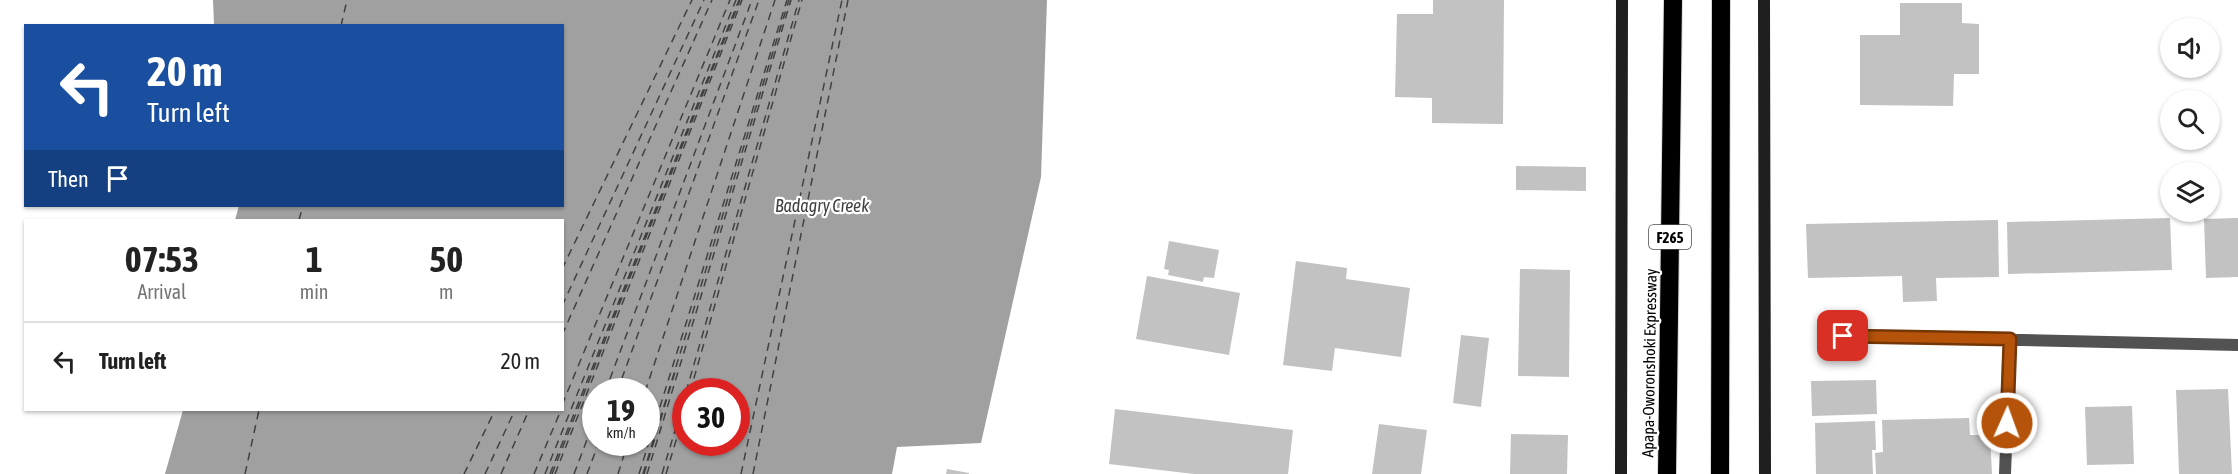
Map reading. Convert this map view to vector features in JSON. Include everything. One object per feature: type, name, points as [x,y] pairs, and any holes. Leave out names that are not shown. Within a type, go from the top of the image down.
[{"type":"highway","name":"Apapa-Oworonshoki Expressway","points":[[1667,474],[1673,0]]},
{"type":"highway","points":[[1720,474],[1721,0]]},
{"type":"main road","points":[[1621,474],[1622,0]]},
{"type":"main road","points":[[1764,0],[1765,474]]},
{"type":"street","points":[[1843,336],[2238,345]]},
{"type":"street","points":[[2005,474],[2010,339]]},
{"type":"water","name":"Badagry Creek","points":[[213,0],[1047,0],[1041,177],[981,443],[897,447],[892,474],[165,474],[183,411],[564,411],[564,219],[235,219],[239,207],[564,207],[564,24],[214,24]]},
{"type":"building","points":[[1433,0],[1504,0],[1503,124],[1432,123],[1432,98],[1395,97],[1397,14],[1433,14]]},
{"type":"building","points":[[1900,3],[1962,3],[1962,23],[1979,24],[1979,74],[1954,74],[1953,106],[1860,105],[1860,35],[1900,35]]},
{"type":"building","points":[[1516,166],[1586,167],[1586,191],[1516,190]]},
{"type":"building","points":[[2160,218],[2160,222],[2170,222],[2172,270],[2008,274],[2007,222]]},
{"type":"building","points":[[2238,218],[2238,277],[2206,278],[2204,222],[2220,222],[2220,219]]},
{"type":"building","points":[[1998,220],[1999,277],[1936,278],[1937,301],[1903,302],[1902,276],[1808,278],[1806,224]]},
{"type":"building","points":[[1169,241],[1219,250],[1214,278],[1204,277],[1203,282],[1168,275],[1169,270],[1164,269]]},
{"type":"building","points":[[1296,261],[1347,268],[1346,279],[1410,288],[1401,357],[1335,348],[1332,371],[1283,365]]},
{"type":"building","points":[[1520,269],[1570,270],[1569,377],[1518,376]]},
{"type":"building","points":[[1147,276],[1240,293],[1229,355],[1136,339]]},
{"type":"building","points":[[1461,335],[1489,338],[1481,407],[1453,403]]},
{"type":"building","points":[[1876,380],[1877,414],[1812,416],[1811,381]]},
{"type":"building","points":[[2228,389],[2232,474],[2179,474],[2176,390]]},
{"type":"building","points":[[2132,406],[2134,464],[2087,465],[2085,407]]},
{"type":"building","points":[[1115,409],[1293,430],[1288,474],[1194,474],[1109,464]]},
{"type":"building","points":[[1969,418],[1970,435],[1990,435],[1992,474],[1876,474],[1875,453],[1883,452],[1882,420]]},
{"type":"building","points":[[1875,421],[1876,450],[1872,450],[1873,474],[1816,474],[1815,423]]},
{"type":"building","points":[[1379,424],[1427,430],[1421,474],[1372,474]]},
{"type":"building","points":[[1511,434],[1568,435],[1567,474],[1510,474]]},
{"type":"building","points":[[947,469],[969,473],[969,474],[946,474]]},
{"type":"ferry route","points":[[341,24],[347,0]]},
{"type":"ferry route","points":[[564,265],[692,0]]},
{"type":"ferry route","points":[[564,302],[704,0]]},
{"type":"ferry route","points":[[564,331],[712,0]]},
{"type":"ferry route","points":[[564,400],[730,0]]},
{"type":"ferry route","points":[[545,474],[736,0]]},
{"type":"ferry route","points":[[550,474],[739,0]]},
{"type":"ferry route","points":[[552,474],[740,0]]},
{"type":"ferry route","points":[[555,474],[742,0]]},
{"type":"ferry route","points":[[610,378],[752,0]]},
{"type":"ferry route","points":[[622,378],[759,0]]},
{"type":"ferry route","points":[[650,378],[775,0]]},
{"type":"ferry route","points":[[639,474],[787,0]]},
{"type":"ferry route","points":[[643,474],[789,0]]},
{"type":"ferry route","points":[[647,474],[791,0]]},
{"type":"ferry route","points":[[690,378],[799,0]]},
{"type":"ferry route","points":[[694,378],[802,0]]},
{"type":"ferry route","points":[[741,474],[842,0]]},
{"type":"ferry route","points":[[753,474],[848,0]]},
{"type":"ferry route","points":[[299,219],[303,207]]},
{"type":"ferry route","points":[[644,474],[675,372]]},
{"type":"ferry route","points":[[245,474],[259,411]]},
{"type":"ferry route","points":[[464,474],[495,411]]},
{"type":"ferry route","points":[[485,474],[515,411]]},
{"type":"ferry route","points":[[501,474],[529,411]]},
{"type":"ferry route","points":[[534,474],[561,411]]},
{"type":"ferry route","points":[[662,474],[672,441]]},
{"type":"ferry route","points":[[574,474],[582,453]]},
{"type":"ferry route","points":[[666,474],[672,454]]},
{"type":"ferry route","points":[[587,474],[594,456]]},
{"type":"ferry route","points":[[618,474],[624,456]]},
{"type":"route","points":[[1843,336],[2010,339],[2007,423]]}]
